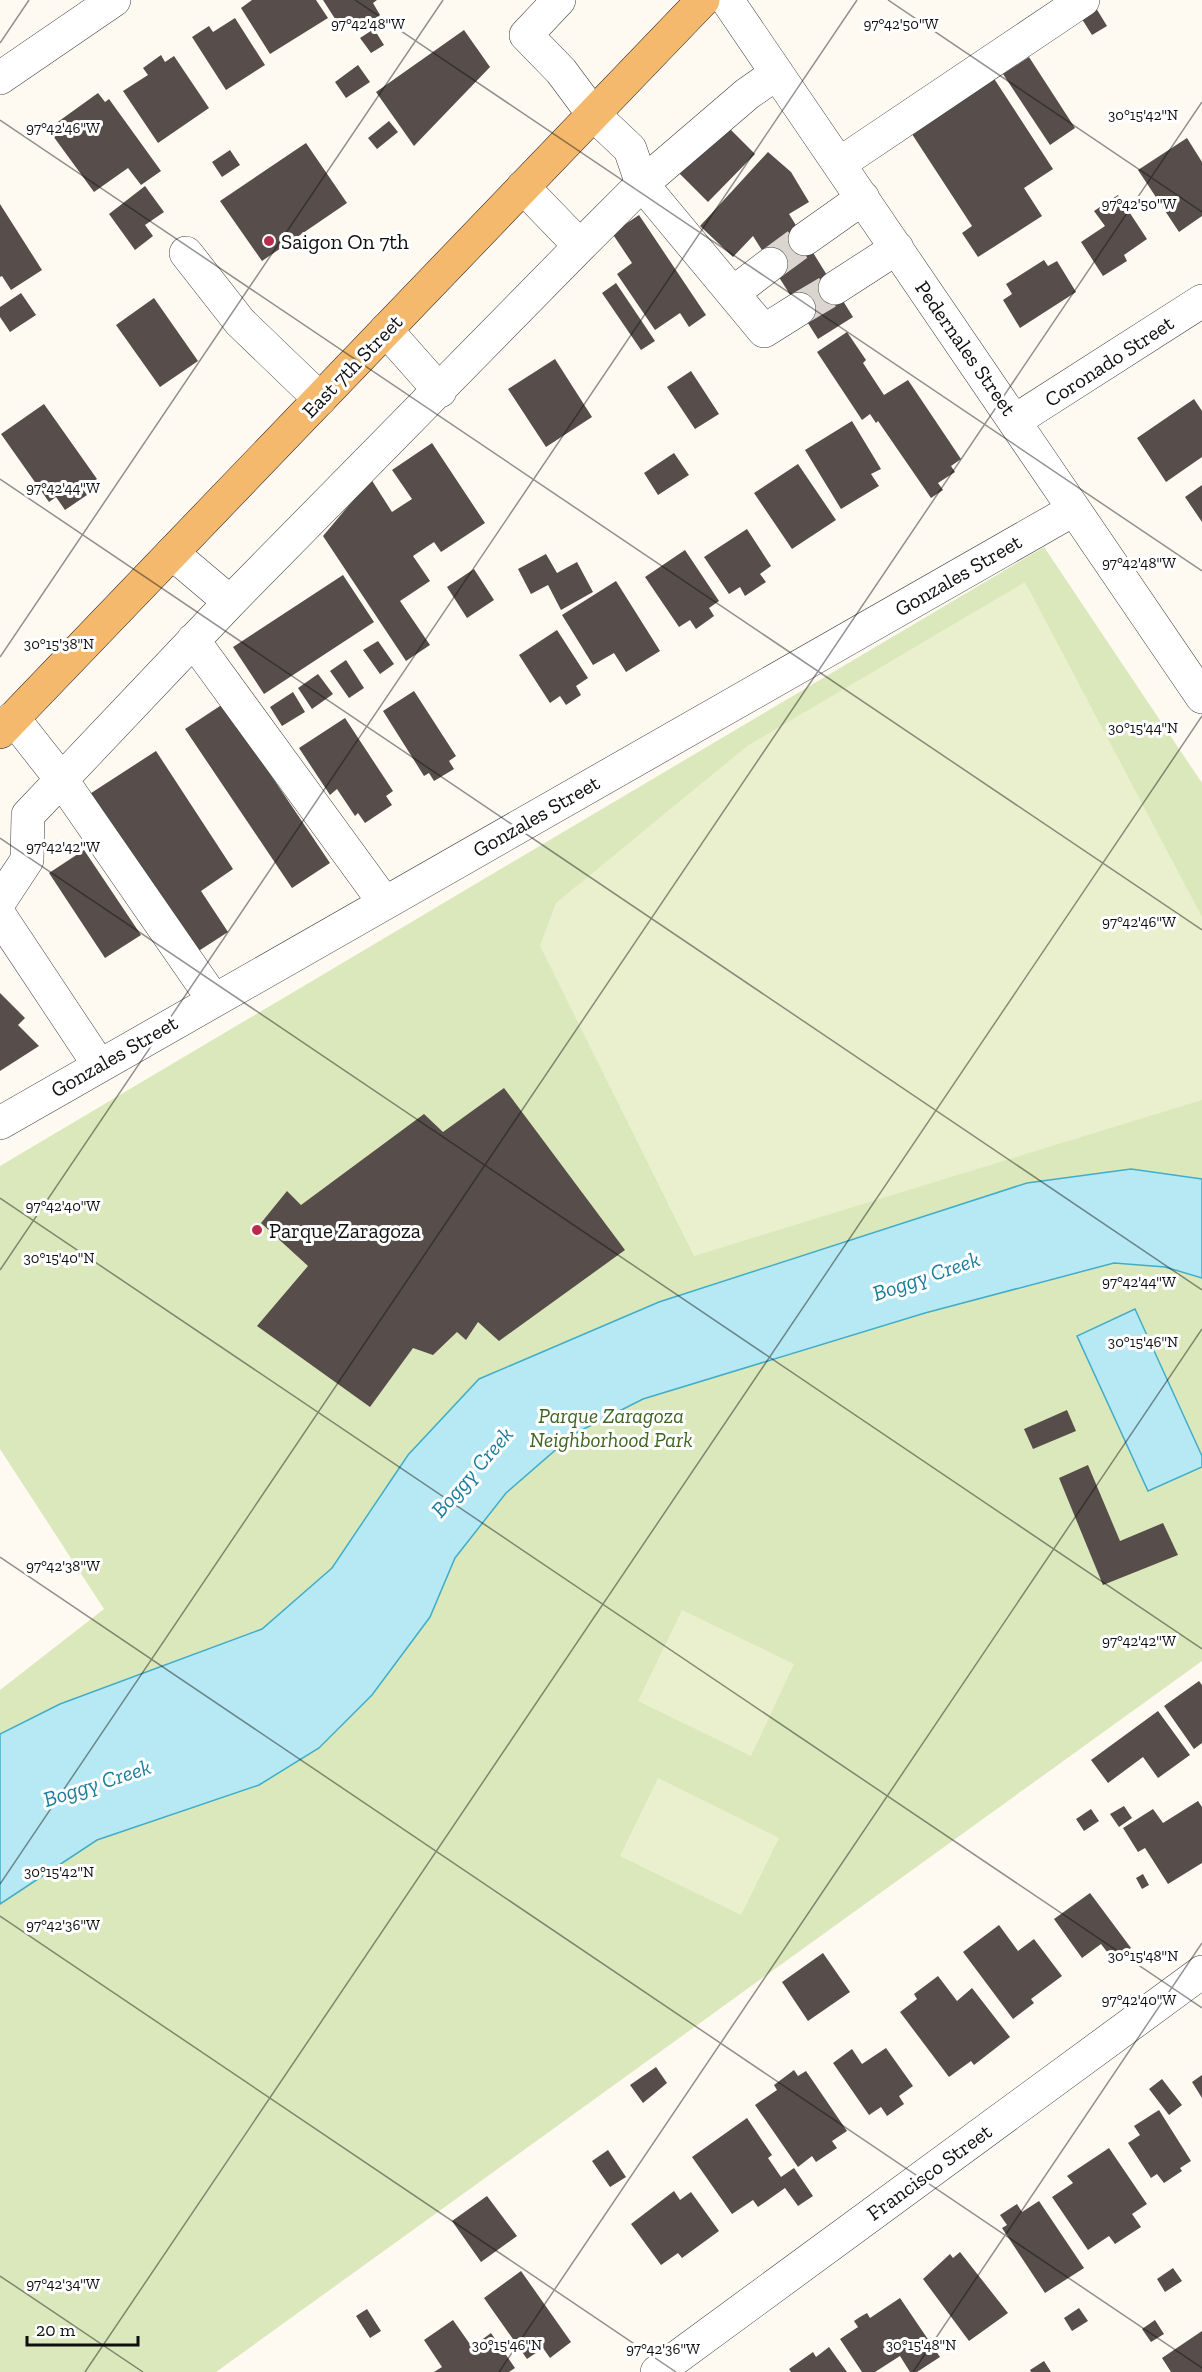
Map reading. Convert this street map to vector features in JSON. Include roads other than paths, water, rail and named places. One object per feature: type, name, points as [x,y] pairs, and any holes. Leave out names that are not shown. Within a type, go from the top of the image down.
[{"type":"main road","name":"East 7th Street","points":[[7,725],[704,0]]},
{"type":"street","points":[[0,78],[114,0]]},
{"type":"street","points":[[559,0],[526,35],[561,71],[593,114],[630,149],[642,184],[764,331],[799,309]]},
{"type":"street","name":"Pedernales Street","points":[[727,0],[1016,420],[1073,510],[1202,697]]},
{"type":"street","points":[[839,164],[1083,0]]},
{"type":"street","points":[[0,901],[27,860],[28,815],[61,779],[230,602],[642,184],[747,94],[777,73]]},
{"type":"street","points":[[523,187],[580,246]]},
{"type":"street","points":[[805,239],[862,198]]},
{"type":"street","points":[[835,288],[897,248]]},
{"type":"street","points":[[186,253],[240,322],[320,399]]},
{"type":"street","points":[[733,292],[771,264]]},
{"type":"street","name":"Coronado Street","points":[[1016,420],[1202,302]]},
{"type":"street","points":[[386,330],[440,391]]},
{"type":"street","name":"Gonzales Street","points":[[0,1123],[213,999],[1073,510]]},
{"type":"street","points":[[172,553],[230,602]]},
{"type":"street","points":[[193,640],[384,902]]},
{"type":"street","points":[[7,725],[61,779],[213,999]]},
{"type":"street","points":[[0,916],[99,1065]]},
{"type":"street","name":"Francisco Street","points":[[657,2372],[1202,1972]]},
{"type":"water","name":"Boggy Creek","points":[[1131,1169],[1202,1179],[1202,1278],[1165,1267],[1114,1263],[925,1313],[643,1399],[574,1434],[506,1493],[455,1558],[430,1617],[372,1695],[319,1748],[259,1785],[97,1840],[0,1904],[0,1734],[60,1704],[262,1629],[332,1568],[408,1455],[479,1379],[659,1302],[1027,1183]]},
{"type":"water","points":[[1135,1309],[1202,1456],[1202,1467],[1148,1491],[1077,1336]]},
{"type":"tunnel","points":[[771,264],[805,239]]},
{"type":"tunnel","points":[[799,309],[835,288]]},
{"type":"place","name":"Saigon On 7th","points":[[269,241]]},
{"type":"place","name":"Parque Zaragoza","points":[[257,1230]]},
{"type":"park label","name":"Parque Zaragoza Neighborhood Park","points":[[611,1427]]}]
